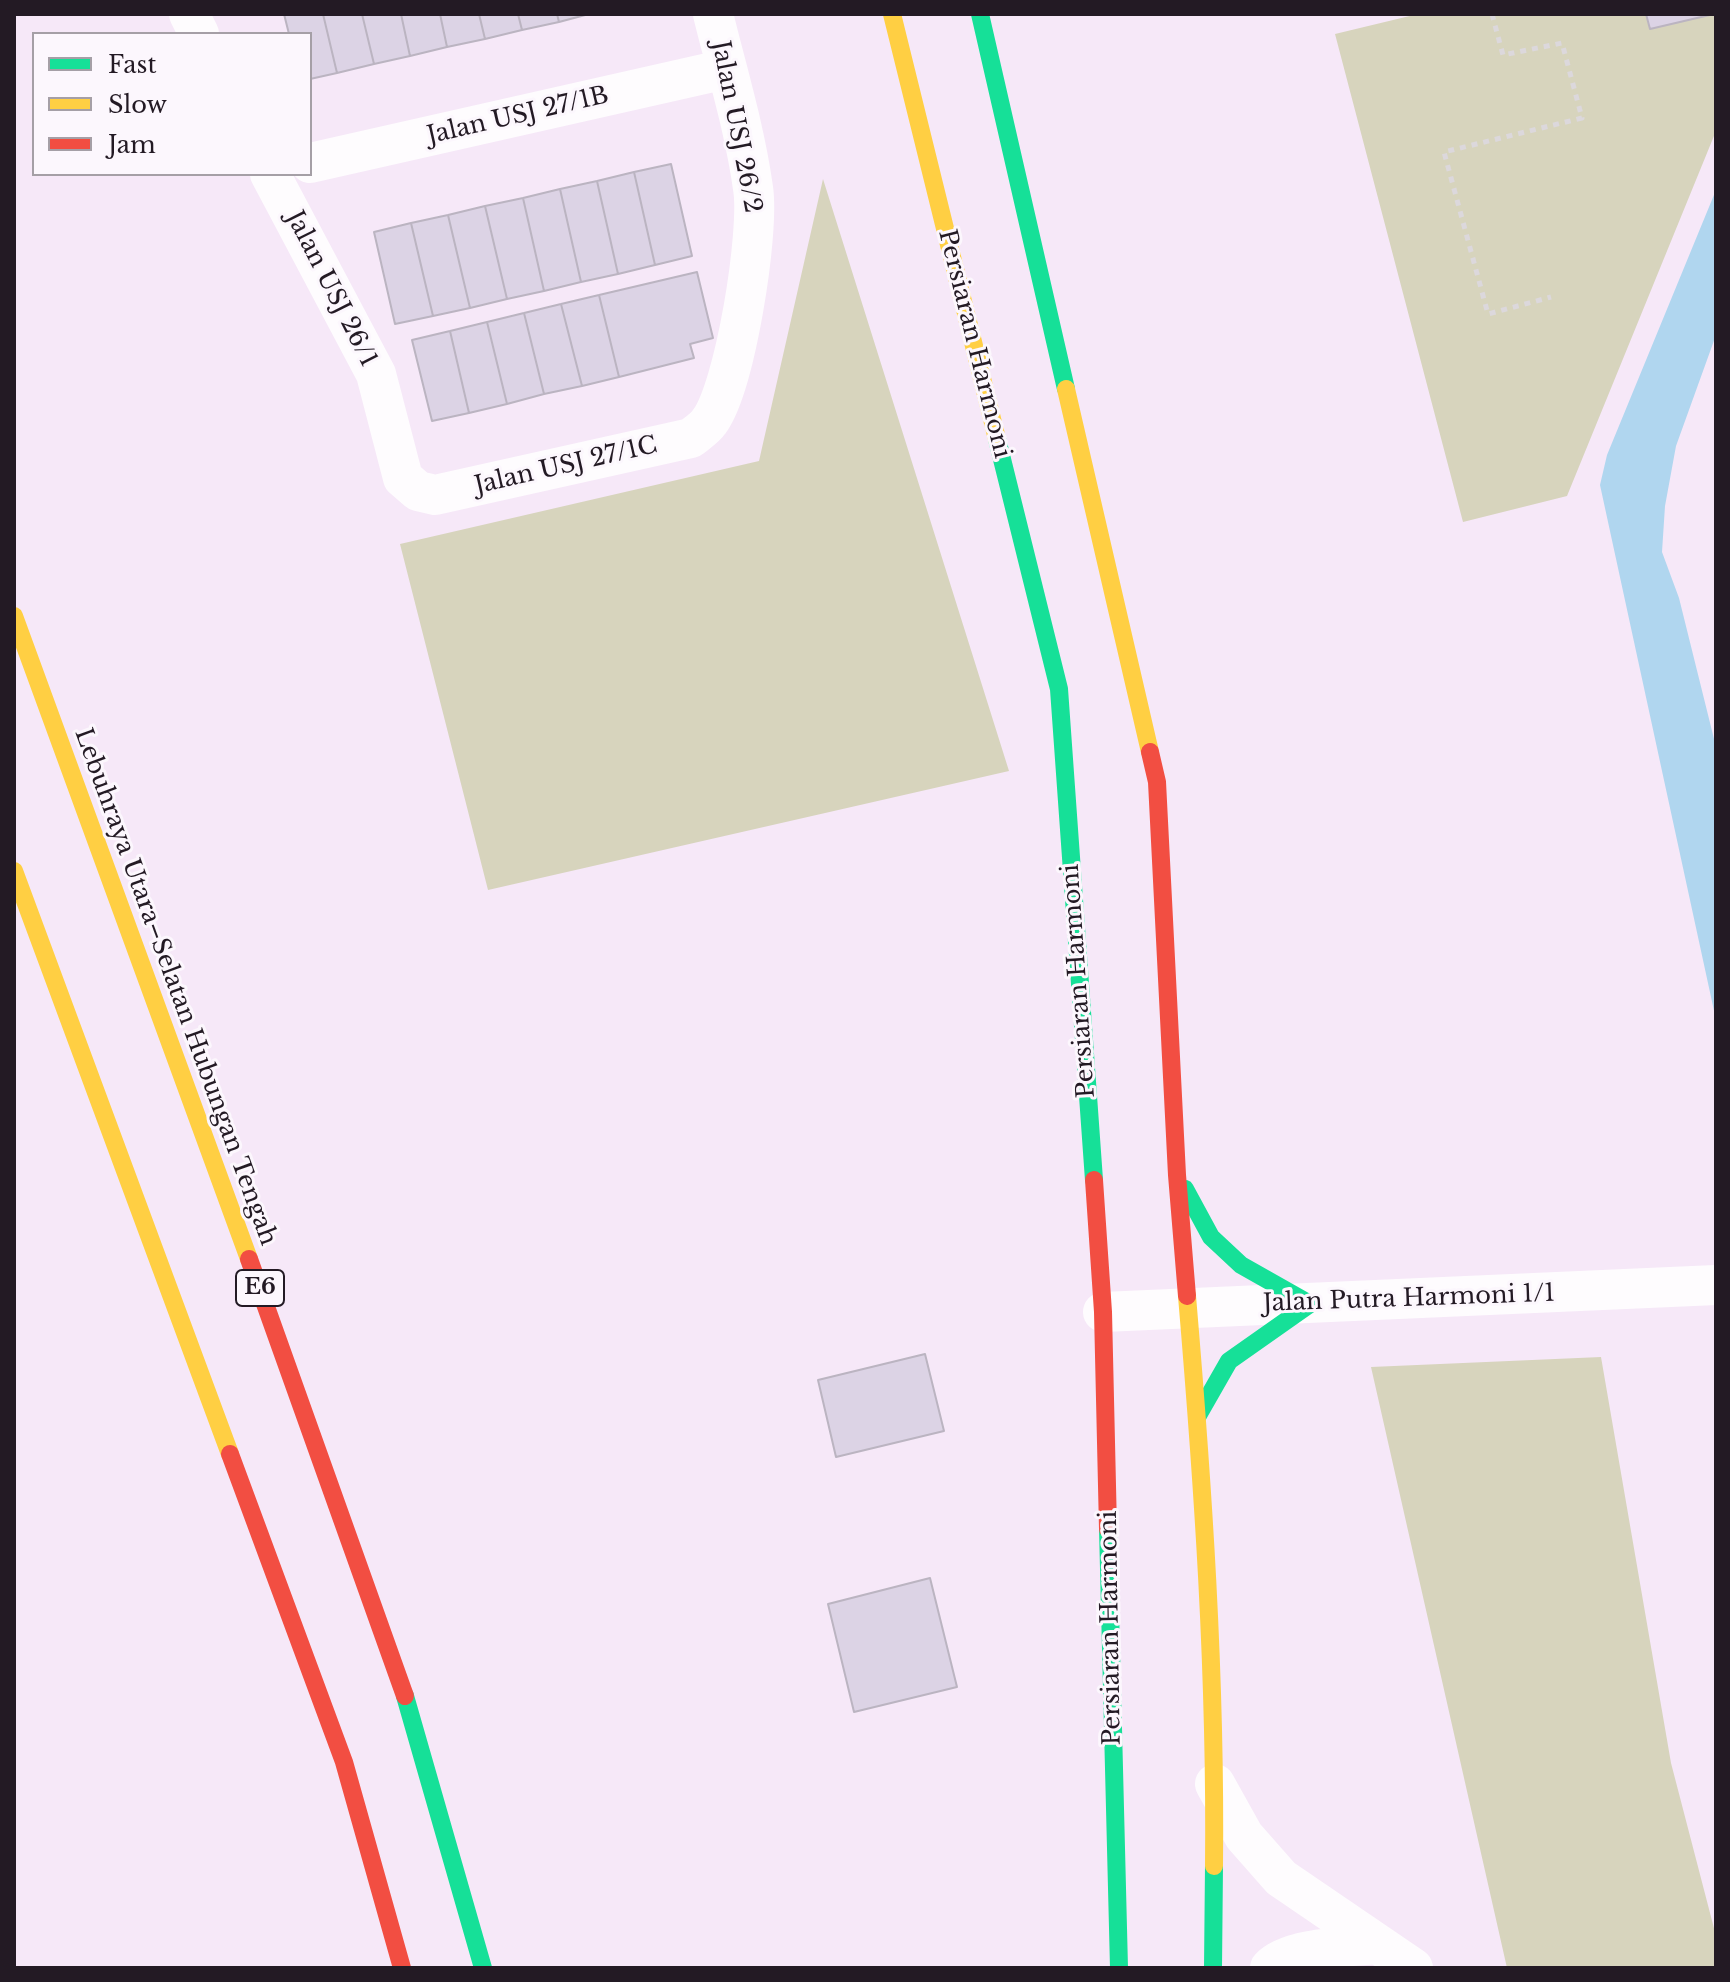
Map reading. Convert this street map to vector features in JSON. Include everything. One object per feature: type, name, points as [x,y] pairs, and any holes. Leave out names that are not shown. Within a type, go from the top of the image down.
[{"type":"main road","name":"Persiaran Harmoni","points":[[892,14],[1059,689],[1103,1312],[1119,1968]]},
{"type":"main road","points":[[980,14],[1157,782],[1177,1175],[1197,1417],[1215,1784],[1213,1968]]},
{"type":"main road","name":"Lebuhraya Utara–Selatan Hubungan Tengah","points":[[14,616],[394,1656],[483,1968]]},
{"type":"main road","points":[[14,871],[344,1762],[402,1968]]},
{"type":"main road","points":[[1177,1175],[1211,1237],[1241,1265],[1310,1304],[1229,1361],[1197,1417]]},
{"type":"street","points":[[189,14],[198,32]]},
{"type":"street","name":"Jalan USJ 26/2","points":[[713,14],[753,187],[756,229],[737,335]]},
{"type":"street","name":"Jalan USJ 27/1B","points":[[312,163],[726,69]]},
{"type":"street","name":"Jalan USJ 26/1","points":[[271,176],[376,374],[385,408]]},
{"type":"street","name":"Jalan USJ 27/1C","points":[[385,408],[403,478],[418,491],[435,495],[691,438],[709,422],[720,400],[737,335]]},
{"type":"street","name":"Jalan Putra Harmoni 1/1","points":[[1103,1312],[1716,1285]]},
{"type":"street","points":[[1215,1784],[1244,1836],[1281,1878],[1330,1908],[1413,1968]]},
{"type":"street","points":[[1270,1968],[1276,1961],[1318,1950],[1377,1944]]},
{"type":"path","points":[[1492,14],[1503,55],[1562,43],[1582,118],[1444,152],[1488,314],[1551,297]]},
{"type":"shaded area","points":[[1418,14],[1716,14],[1716,131],[1567,496],[1463,522],[1335,34]]},
{"type":"shaded area","points":[[823,179],[1009,771],[488,890],[400,544],[759,461]]},
{"type":"shaded area","points":[[1601,1357],[1671,1763],[1716,1936],[1716,1968],[1507,1968],[1371,1367]]},
{"type":"water","points":[[1716,190],[1716,335],[1676,446],[1665,506],[1662,552],[1679,598],[1716,747],[1716,1020],[1600,485],[1607,455]]},
{"type":"building","points":[[284,14],[323,14],[337,73],[312,79],[312,32],[288,32]]},
{"type":"building","points":[[323,14],[362,14],[374,64],[337,73]]},
{"type":"building","points":[[362,14],[401,14],[410,56],[374,64]]},
{"type":"building","points":[[401,14],[440,14],[447,47],[410,56]]},
{"type":"building","points":[[440,14],[479,14],[485,39],[447,47]]},
{"type":"building","points":[[479,14],[518,14],[522,30],[485,39]]},
{"type":"building","points":[[518,14],[557,14],[559,22],[522,30]]},
{"type":"building","points":[[557,14],[589,14],[559,22]]},
{"type":"building","points":[[1646,14],[1714,14],[1650,29]]},
{"type":"building","points":[[671,164],[692,256],[655,265],[634,172]]},
{"type":"building","points":[[634,172],[655,265],[618,274],[597,181]]},
{"type":"building","points":[[597,181],[618,274],[581,282],[560,189]]},
{"type":"building","points":[[560,189],[581,282],[544,291],[523,198]]},
{"type":"building","points":[[523,198],[544,291],[507,299],[485,206]]},
{"type":"building","points":[[485,206],[507,299],[470,308],[448,215]]},
{"type":"building","points":[[448,215],[470,308],[433,316],[411,223]]},
{"type":"building","points":[[411,223],[433,316],[395,324],[374,232]]},
{"type":"building","points":[[697,272],[713,338],[690,344],[694,358],[619,377],[599,295]]},
{"type":"building","points":[[599,295],[619,377],[582,386],[561,304]]},
{"type":"building","points":[[561,304],[582,386],[544,394],[524,313]]},
{"type":"building","points":[[524,313],[544,394],[507,404],[487,322]]},
{"type":"building","points":[[487,322],[507,404],[469,413],[450,331]]},
{"type":"building","points":[[450,331],[469,413],[432,421],[412,340]]},
{"type":"building","points":[[925,1354],[944,1431],[836,1457],[818,1380]]},
{"type":"building","points":[[930,1578],[957,1687],[854,1712],[828,1604]]},
{"type":"traffic: fast","points":[[980,14],[1066,389]]},
{"type":"traffic: fast","points":[[997,439],[1059,689],[1094,1180]]},
{"type":"traffic: fast","points":[[1185,1189],[1211,1237],[1241,1265],[1310,1304],[1229,1361],[1197,1417]]},
{"type":"traffic: fast","points":[[1108,1529],[1119,1968]]},
{"type":"traffic: fast","points":[[405,1696],[483,1968]]},
{"type":"traffic: fast","points":[[1213,1968],[1214,1866]]},
{"type":"traffic: slow","points":[[892,14],[997,439]]},
{"type":"traffic: slow","points":[[1066,389],[1150,752]]},
{"type":"traffic: slow","points":[[14,616],[249,1259]]},
{"type":"traffic: slow","points":[[14,871],[230,1454]]},
{"type":"traffic: slow","points":[[1187,1296],[1207,1581],[1213,1723],[1214,1866]]},
{"type":"traffic: jam","points":[[1150,752],[1157,782],[1177,1175],[1187,1296]]},
{"type":"traffic: jam","points":[[1094,1180],[1103,1312],[1108,1529]]},
{"type":"traffic: jam","points":[[249,1259],[405,1696]]},
{"type":"traffic: jam","points":[[230,1454],[344,1762],[402,1968]]}]
